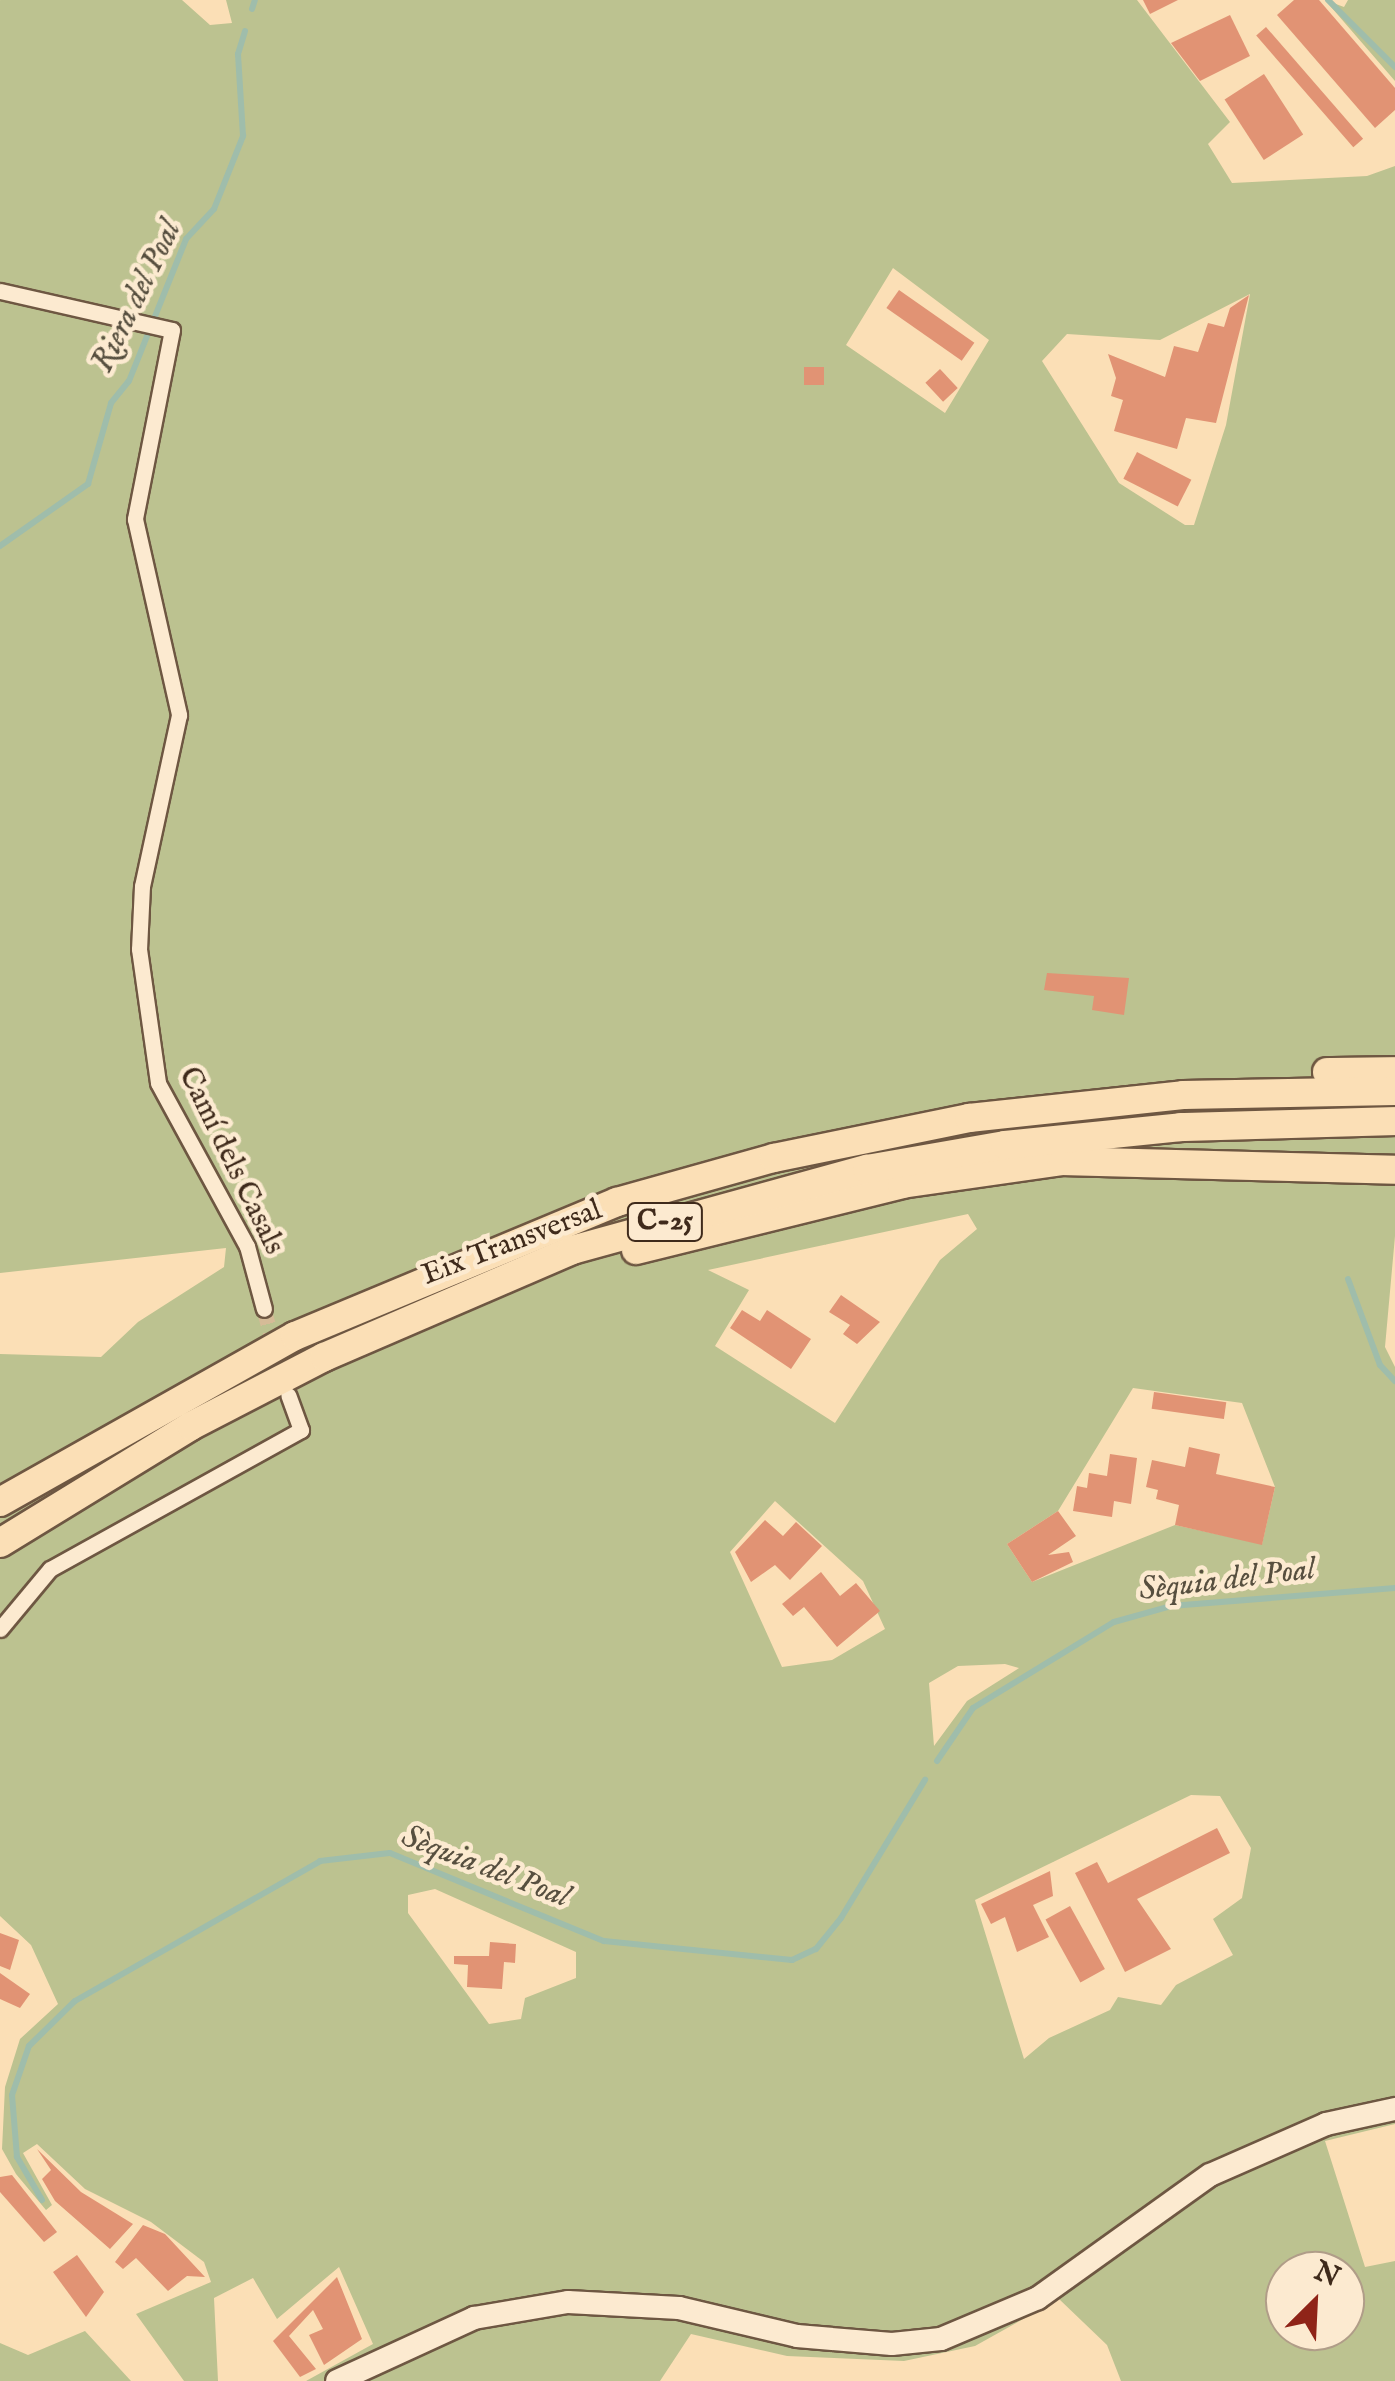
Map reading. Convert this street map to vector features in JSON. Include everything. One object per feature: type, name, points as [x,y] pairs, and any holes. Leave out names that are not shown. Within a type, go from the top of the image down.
[{"type":"highway","points":[[1183,1095],[1327,1072],[1395,1071]]},
{"type":"highway","name":"Eix Transversal","points":[[0,1502],[295,1336],[617,1202],[774,1158],[969,1118],[1183,1095],[1395,1091]]},
{"type":"highway","name":"Eix Transversal","points":[[0,1542],[192,1426],[451,1300],[572,1250],[867,1168],[1181,1127],[1395,1121]]},
{"type":"highway","points":[[451,1300],[902,1184],[1061,1162],[1395,1170]]},
{"type":"street","name":"Camí dels Casals","points":[[0,291],[168,329],[135,518],[178,715],[142,886],[139,949],[158,1083],[247,1246],[264,1309]]},
{"type":"street","points":[[0,1629],[50,1569],[302,1430],[288,1395]]},
{"type":"street","points":[[337,2381],[474,2318],[568,2302],[679,2308],[797,2336],[892,2344],[941,2339],[1038,2298],[1210,2175],[1326,2124],[1395,2109]]},
{"type":"green space","points":[[0,0],[182,0],[210,25],[232,23],[226,0],[1137,0],[1230,122],[1208,144],[1232,183],[1367,176],[1395,166],[1395,1236],[1385,1347],[1395,1367],[1395,2124],[1325,2141],[1360,2251],[1265,2251],[1265,2351],[1365,2351],[1365,2267],[1395,2261],[1395,2381],[1121,2381],[1107,2345],[1059,2299],[975,2346],[904,2361],[787,2356],[691,2334],[660,2381],[306,2381],[373,2344],[339,2267],[277,2319],[253,2278],[214,2298],[218,2381],[184,2381],[136,2314],[211,2282],[204,2262],[151,2222],[85,2189],[37,2144],[23,2153],[52,2205],[46,2210],[16,2174],[2,2149],[5,2087],[20,2039],[58,2004],[31,1945],[0,1916],[0,1354],[101,1357],[138,1322],[224,1267],[226,1248],[0,1273]],"holes":[[[893,268],[989,340],[945,413],[846,345]],[[1250,294],[1226,425],[1194,525],[1185,525],[1119,483],[1042,361],[1067,334],[1160,340]],[[968,1214],[977,1229],[940,1260],[835,1423],[715,1346],[749,1290],[708,1270]],[[1133,1388],[1242,1403],[1275,1487],[1262,1544],[1175,1525],[1032,1582],[1007,1544],[1058,1511]],[[775,1501],[863,1581],[885,1629],[832,1660],[782,1667],[730,1552]],[[1005,1664],[1019,1668],[967,1701],[934,1746],[929,1683],[958,1666]],[[1191,1795],[1220,1796],[1251,1848],[1242,1898],[1213,1919],[1233,1955],[1176,1985],[1161,2005],[1118,1997],[1110,2010],[1049,2038],[1024,2059],[975,1900]],[[435,1889],[576,1952],[576,1978],[525,1998],[521,2019],[489,2024],[408,1913],[408,1895]]]},
{"type":"green space","points":[[1325,0],[1344,7],[1348,0],[1395,0],[1395,81]]},
{"type":"green space","points":[[85,2331],[131,2381],[0,2381],[0,2343],[28,2355]]},
{"type":"building","points":[[1143,0],[1178,0],[1150,14]]},
{"type":"building","points":[[1294,0],[1319,0],[1395,88],[1395,110],[1375,128],[1277,15]]},
{"type":"building","points":[[1230,15],[1250,56],[1200,81],[1171,43]]},
{"type":"building","points":[[1266,27],[1363,139],[1353,147],[1256,36]]},
{"type":"building","points":[[1264,74],[1303,134],[1264,160],[1225,100]]},
{"type":"building","points":[[899,290],[974,343],[962,361],[886,308]]},
{"type":"building","points":[[1249,295],[1216,423],[1186,418],[1177,449],[1114,431],[1123,400],[1111,396],[1116,378],[1108,354],[1165,377],[1174,346],[1198,352],[1208,323],[1224,327],[1230,308]]},
{"type":"building","points":[[804,367],[824,367],[824,385],[804,385]]},
{"type":"building","points":[[940,369],[958,388],[943,402],[925,383]]},
{"type":"building","points":[[1137,452],[1191,480],[1178,506],[1123,479]]},
{"type":"building","points":[[1047,973],[1129,978],[1124,1015],[1092,1010],[1094,996],[1044,990]]},
{"type":"building","points":[[841,1295],[880,1322],[857,1344],[843,1334],[850,1325],[829,1312]]},
{"type":"building","points":[[742,1310],[760,1321],[767,1310],[811,1339],[791,1369],[730,1328]]},
{"type":"building","points":[[1154,1392],[1226,1402],[1224,1419],[1152,1409]]},
{"type":"building","points":[[1189,1447],[1220,1454],[1216,1474],[1275,1487],[1262,1545],[1175,1525],[1179,1505],[1156,1499],[1158,1490],[1146,1487],[1152,1460],[1185,1467]]},
{"type":"building","points":[[1110,1454],[1137,1458],[1131,1504],[1114,1501],[1112,1517],[1073,1511],[1077,1486],[1087,1488],[1089,1473],[1107,1476]]},
{"type":"building","points":[[1058,1511],[1076,1536],[1048,1555],[1069,1552],[1073,1562],[1032,1582],[1007,1544]]},
{"type":"building","points":[[765,1520],[783,1536],[796,1522],[822,1546],[790,1580],[775,1565],[751,1582],[735,1552]]},
{"type":"building","points":[[821,1572],[840,1596],[856,1583],[880,1611],[837,1647],[804,1607],[793,1616],[782,1604]]},
{"type":"building","points":[[1217,1828],[1230,1853],[1137,1899],[1171,1949],[1125,1972],[1075,1873],[1097,1862],[1108,1883]]},
{"type":"building","points":[[1050,1871],[1053,1896],[1033,1905],[1049,1937],[1017,1952],[1005,1917],[991,1924],[981,1904]]},
{"type":"building","points":[[1070,1906],[1105,1969],[1080,1983],[1046,1920]]},
{"type":"building","points":[[0,1933],[19,1940],[10,1970],[0,1966]]},
{"type":"building","points":[[490,1942],[516,1944],[515,1963],[504,1962],[502,1989],[467,1987],[468,1965],[454,1964],[454,1956],[489,1956]]},
{"type":"building","points":[[0,1973],[30,1994],[20,2008],[0,1999]]},
{"type":"building","points":[[37,2149],[81,2192],[133,2224],[110,2249],[55,2201],[42,2179],[51,2170]]},
{"type":"building","points":[[12,2175],[57,2232],[44,2242],[0,2192],[0,2177]]},
{"type":"building","points":[[143,2225],[165,2234],[205,2277],[187,2276],[168,2291],[136,2258],[123,2269],[115,2262]]},
{"type":"building","points":[[77,2255],[104,2292],[86,2317],[53,2272]]},
{"type":"building","points":[[337,2277],[362,2339],[324,2365],[309,2335],[323,2329],[313,2310],[289,2336],[316,2369],[300,2377],[273,2341]]},
{"type":"waterway","name":"Riera del Poal","points":[[252,9],[255,0]]},
{"type":"waterway","name":"Sèquia del Poal","points":[[1328,0],[1395,67]]},
{"type":"waterway","name":"Riera del Poal","points":[[0,546],[88,484],[111,403],[129,381],[186,239],[214,209],[243,136],[238,54],[245,31]]},
{"type":"waterway","name":"Sèquia del Poal","points":[[1348,1279],[1380,1365],[1395,1381]]},
{"type":"waterway","name":"Sèquia del Poal","points":[[937,1761],[973,1708],[1114,1622],[1171,1606],[1395,1588]]},
{"type":"waterway","name":"Sèquia del Poal","points":[[42,2200],[17,2157],[12,2095],[29,2046],[75,2001],[320,1861],[390,1853],[604,1941],[792,1960],[816,1949],[841,1918],[925,1780]]},
{"type":"tunnel","points":[[264,1309],[284,1382]]}]
